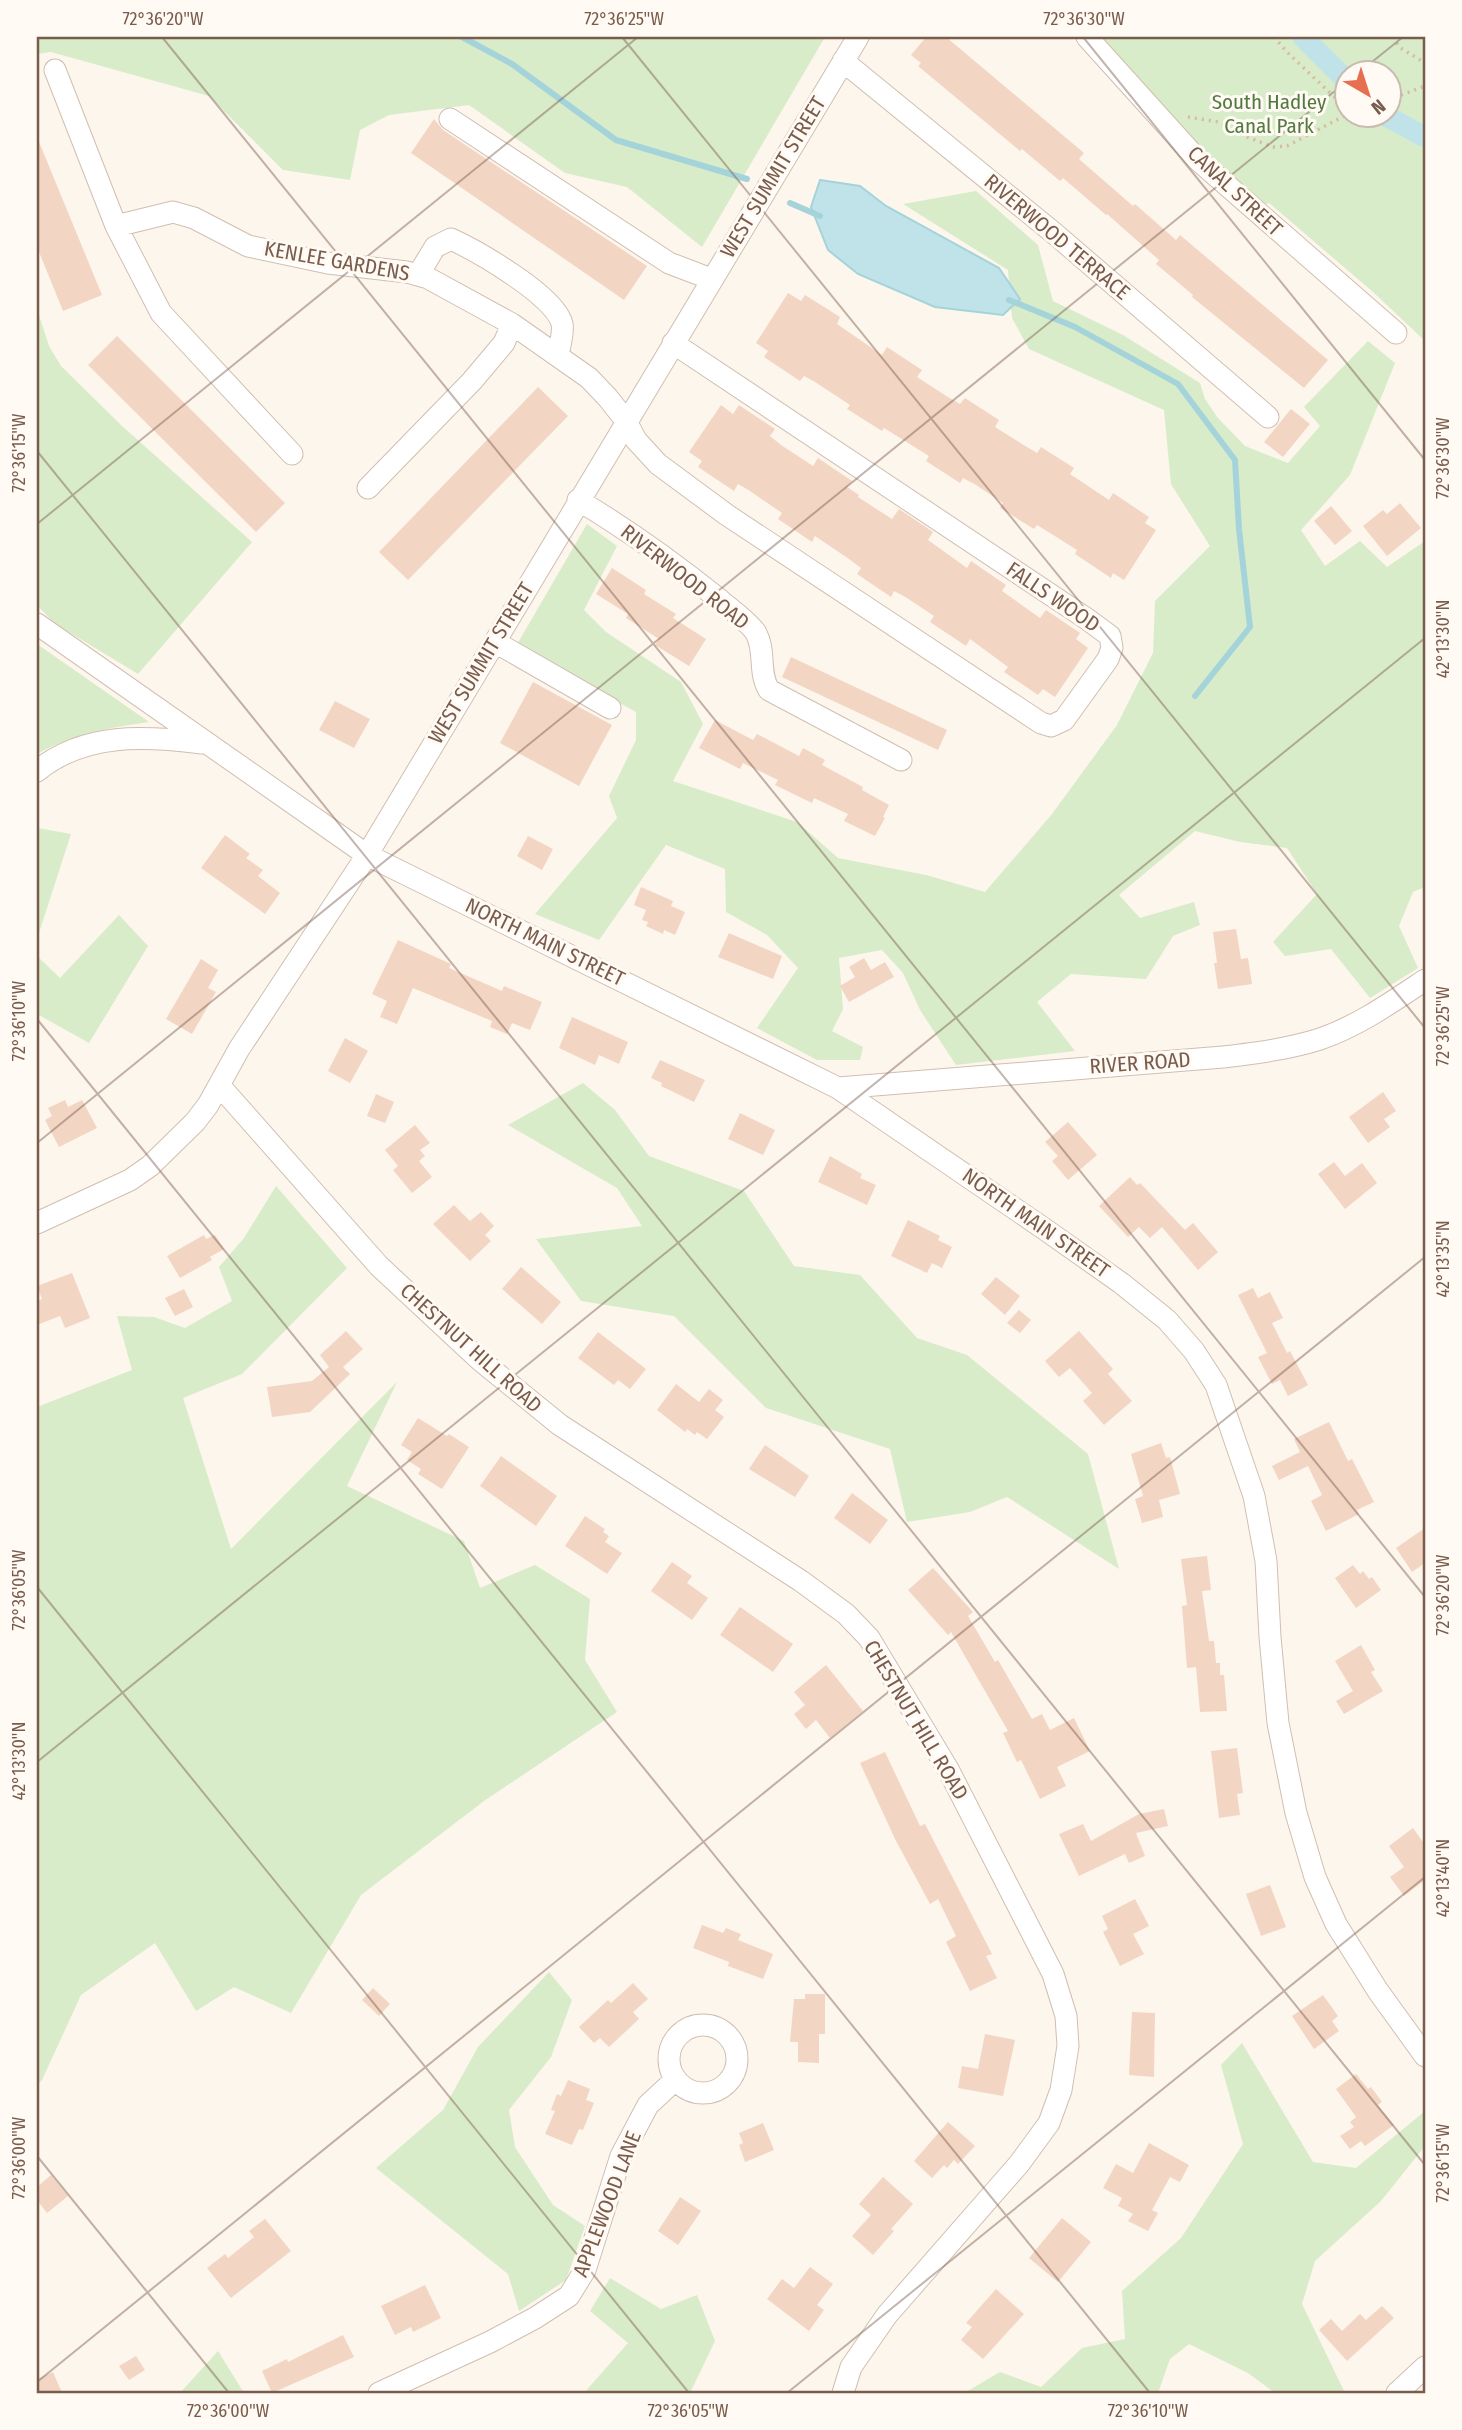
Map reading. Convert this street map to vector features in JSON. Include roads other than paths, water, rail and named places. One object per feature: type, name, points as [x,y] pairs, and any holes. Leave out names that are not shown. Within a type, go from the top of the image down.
[{"type":"street","name":"WEST SUMMIT STREET","points":[[37,1223],[130,1180],[150,1167],[195,1122],[208,1105],[239,1049],[367,855],[858,37]]},
{"type":"street","name":"CANAL STREET","points":[[1087,37],[1198,160],[1396,333]]},
{"type":"street","name":"RIVERWOOD TERRACE","points":[[843,61],[1055,234],[1268,417]]},
{"type":"street","points":[[55,70],[116,226],[161,313],[292,454]]},
{"type":"street","points":[[450,118],[668,263],[711,279]]},
{"type":"street","name":"KENLEE GARDENS","points":[[116,226],[173,212],[194,218],[248,246],[328,263],[418,275],[512,324],[558,356],[589,378],[626,421]]},
{"type":"street","points":[[418,275],[435,247],[451,239],[481,253],[552,305],[562,324],[558,356]]},
{"type":"street","points":[[368,488],[472,381],[504,343],[512,324]]},
{"type":"street","name":"FALLS WOOD","points":[[626,421],[636,439],[658,464],[727,515],[1041,723],[1051,726],[1064,720],[1108,659],[1112,648],[1110,636],[1087,619],[673,343]]},
{"type":"street","name":"RIVERWOOD ROAD","points":[[578,500],[627,529],[684,571],[756,633],[763,659],[763,680],[769,690],[901,760]]},
{"type":"street","name":"NORTH MAIN STREET","points":[[37,624],[367,855],[838,1088],[932,1150],[1121,1283],[1167,1321],[1194,1351],[1216,1385],[1256,1509],[1266,1560],[1278,1723],[1296,1813],[1315,1877],[1336,1924],[1378,1991],[1425,2056]]},
{"type":"street","points":[[495,642],[610,708]]},
{"type":"street","name":"NORTH MAIN STREET","points":[[37,771],[46,763],[76,748],[114,738],[153,737],[207,744]]},
{"type":"street","name":"RIVER ROAD","points":[[838,1088],[1276,1050],[1321,1038],[1371,1015],[1425,980]]},
{"type":"street","name":"CHESTNUT HILL ROAD","points":[[219,1085],[379,1266],[480,1360],[560,1426],[801,1581],[846,1614],[869,1638],[949,1771],[1053,1974],[1066,2016],[1068,2046],[1061,2090],[1049,2123],[1019,2164],[887,2315],[851,2367],[843,2393]]},
{"type":"street","name":"APPLEWOOD LANE","points":[[379,2393],[490,2342],[569,2296],[585,2270],[621,2156],[648,2105],[676,2079]]},
{"type":"street","points":[[1397,2393],[1425,2367]]},
{"type":"water","points":[[820,180],[860,186],[886,206],[999,268],[1020,299],[1003,315],[935,307],[858,274],[828,250],[811,207]]},
{"type":"waterway","points":[[462,37],[512,64],[616,140],[747,179]]},
{"type":"waterway","points":[[1303,37],[1332,66]]},
{"type":"waterway","points":[[1402,125],[1425,137]]},
{"type":"waterway","points":[[790,203],[820,216]]},
{"type":"waterway","points":[[1009,300],[1075,327],[1178,384],[1235,460],[1239,529],[1250,627],[1195,696]]},
{"type":"park label","name":"South Hadley Canal Park","points":[[1269,114]]}]
